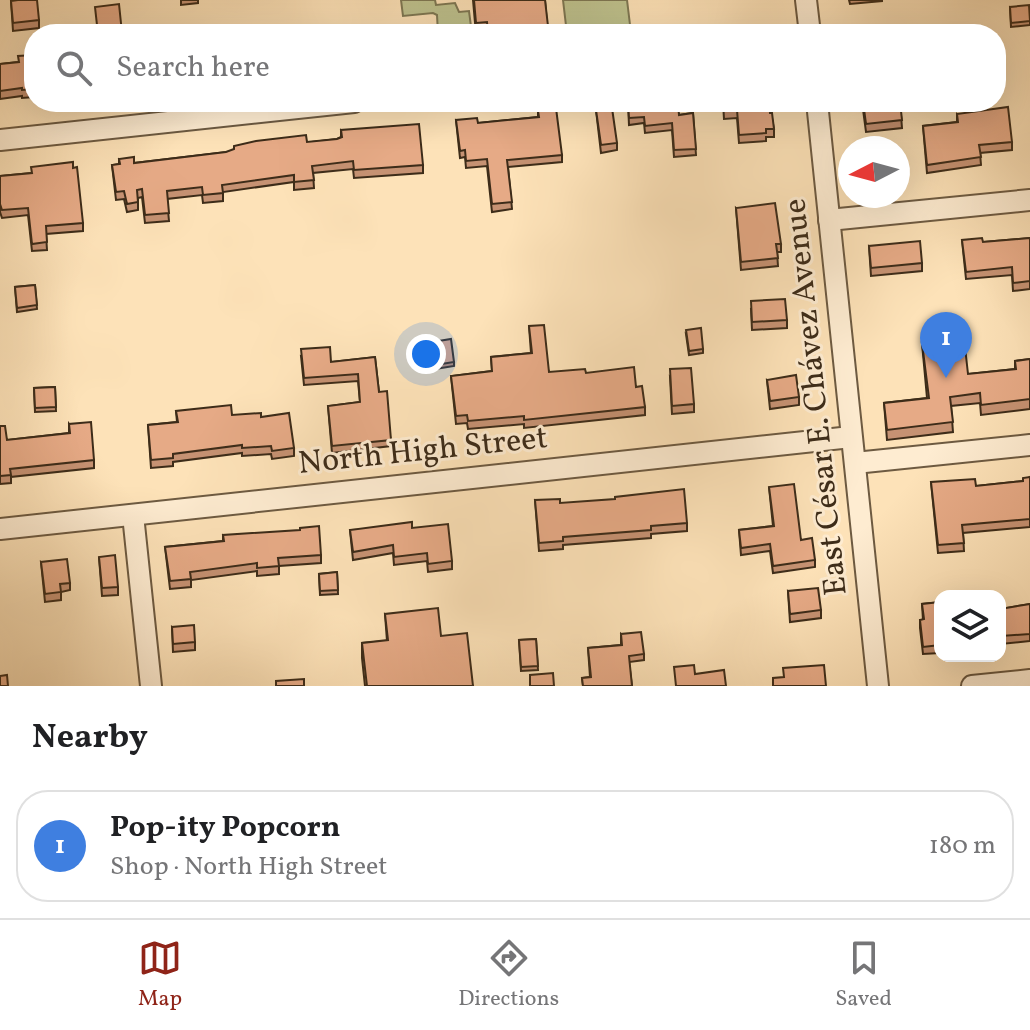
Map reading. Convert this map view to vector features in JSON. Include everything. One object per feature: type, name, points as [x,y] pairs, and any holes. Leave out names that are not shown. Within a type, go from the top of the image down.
[{"type":"street","points":[[806,0],[809,24]]},
{"type":"street","points":[[0,140],[261,112]]},
{"type":"street","name":"East César E. Chávez Avenue","points":[[818,112],[878,686]]},
{"type":"street","points":[[829,220],[1030,200]]},
{"type":"street","name":"North High Street","points":[[0,529],[851,437]]},
{"type":"street","points":[[855,463],[1030,445]]},
{"type":"street","points":[[133,515],[151,686]]},
{"type":"street","points":[[972,686],[1030,680]]},
{"type":"green space","points":[[401,0],[435,0],[436,5],[455,3],[459,12],[469,11],[471,24],[437,24],[437,15],[433,13],[403,16]]},
{"type":"green space","points":[[563,0],[627,0],[630,24],[566,24]]},
{"type":"building","points":[[37,0],[39,20],[13,23],[11,1]]},
{"type":"building","points":[[474,0],[545,0],[548,24],[476,23]]},
{"type":"building","points":[[119,4],[121,24],[97,24],[95,7]]},
{"type":"building","points":[[1029,5],[1030,21],[1011,23],[1010,7]]},
{"type":"building","points":[[18,56],[24,56],[24,90],[0,91],[0,64],[19,62]]},
{"type":"building","points":[[1006,107],[1012,142],[979,145],[981,157],[927,165],[923,126],[958,122],[957,114],[1006,112]]},
{"type":"building","points":[[538,112],[557,112],[562,155],[507,160],[512,202],[492,204],[487,159],[466,161],[465,150],[460,151],[456,120],[477,118],[478,123],[539,117]]},
{"type":"building","points":[[596,112],[613,112],[617,143],[601,145]]},
{"type":"building","points":[[629,112],[693,113],[696,149],[674,150],[672,123],[645,126],[644,117],[629,118]]},
{"type":"building","points":[[737,112],[772,113],[774,129],[766,129],[766,133],[739,135]]},
{"type":"building","points":[[864,112],[901,112],[902,120],[866,124]]},
{"type":"building","points":[[419,124],[423,165],[354,170],[353,161],[312,166],[314,180],[294,182],[294,175],[222,185],[223,193],[203,195],[202,187],[167,191],[169,213],[145,215],[142,189],[137,190],[138,202],[127,204],[124,191],[116,192],[112,165],[120,164],[119,159],[134,157],[134,163],[226,152],[234,146],[256,141],[306,135],[307,142],[337,139],[342,137],[341,130]]},
{"type":"building","points":[[73,162],[73,168],[77,167],[83,223],[46,226],[47,242],[32,244],[28,208],[2,210],[0,176],[32,173],[31,167]]},
{"type":"building","points":[[775,203],[781,244],[776,244],[778,258],[741,262],[736,208]]},
{"type":"building","points":[[982,238],[983,242],[1030,238],[1030,281],[1013,283],[1012,267],[966,272],[962,240]]},
{"type":"building","points":[[920,241],[922,263],[871,268],[869,246]]},
{"type":"building","points":[[35,285],[37,305],[17,308],[15,287]]},
{"type":"building","points":[[785,299],[787,320],[752,322],[751,301]]},
{"type":"building","points":[[544,325],[549,372],[585,369],[586,373],[634,367],[636,387],[642,386],[645,407],[524,420],[524,416],[468,421],[467,415],[456,416],[451,376],[492,371],[491,357],[532,353],[529,326]]},
{"type":"building","points":[[701,328],[703,349],[689,351],[686,330]]},
{"type":"building","points":[[964,338],[968,374],[1016,369],[1015,361],[1030,359],[1030,399],[981,405],[980,393],[950,397],[953,422],[887,430],[884,403],[929,398],[922,343]]},
{"type":"building","points":[[451,339],[454,362],[435,365],[432,342]]},
{"type":"building","points":[[330,347],[331,362],[375,357],[379,392],[387,391],[391,440],[332,446],[328,406],[360,402],[358,374],[304,378],[301,349]]},
{"type":"building","points":[[691,368],[694,404],[672,406],[670,369]]},
{"type":"building","points":[[796,375],[799,397],[770,401],[767,380]]},
{"type":"building","points":[[55,387],[56,407],[35,408],[34,388]]},
{"type":"building","points":[[231,405],[232,415],[261,413],[261,417],[289,413],[294,448],[272,451],[271,446],[242,448],[242,445],[151,460],[148,425],[178,422],[176,411]]},
{"type":"building","points":[[91,422],[94,460],[10,469],[11,475],[0,476],[0,426],[5,426],[7,440],[70,433],[69,424]]},
{"type":"building","points":[[1030,477],[1030,519],[962,525],[964,543],[938,545],[931,482],[975,479],[976,486],[1023,481],[1023,478]]},
{"type":"building","points":[[794,484],[801,540],[812,538],[815,560],[773,566],[770,544],[741,548],[739,530],[774,526],[769,487]]},
{"type":"building","points":[[684,489],[687,523],[651,526],[651,530],[563,537],[563,541],[539,543],[535,500],[560,499],[560,503],[615,499]]},
{"type":"building","points":[[412,522],[412,528],[448,524],[452,561],[428,564],[427,553],[394,557],[393,545],[353,552],[350,530]]},
{"type":"building","points":[[319,526],[321,555],[278,558],[279,566],[257,568],[257,563],[190,572],[191,579],[170,581],[165,547],[224,541],[223,535]]},
{"type":"building","points":[[115,555],[118,587],[102,588],[99,557]]},
{"type":"building","points":[[67,559],[70,583],[60,584],[61,592],[45,594],[41,562]]},
{"type":"building","points":[[337,572],[338,590],[320,591],[319,574]]},
{"type":"building","points":[[818,588],[821,610],[790,614],[788,591]]},
{"type":"building","points":[[934,603],[934,646],[923,647],[922,604]]},
{"type":"building","points":[[1030,604],[1030,634],[1006,636],[1006,608]]},
{"type":"building","points":[[438,608],[441,636],[467,633],[473,686],[367,686],[362,643],[388,640],[385,614]]},
{"type":"building","points":[[194,625],[195,642],[173,644],[172,627]]},
{"type":"building","points":[[641,632],[644,654],[629,656],[632,686],[583,686],[582,678],[591,677],[588,648],[622,645],[621,634]]},
{"type":"building","points":[[536,639],[538,666],[521,667],[519,640]]},
{"type":"building","points":[[694,665],[695,674],[724,670],[726,686],[676,686],[674,667]]},
{"type":"building","points":[[824,665],[826,686],[773,686],[773,678],[784,677],[783,668]]},
{"type":"building","points":[[553,673],[554,686],[530,686],[530,675]]},
{"type":"building","points":[[7,675],[8,686],[0,686],[0,676]]},
{"type":"building","points":[[304,679],[304,686],[276,686],[276,681]]},
{"type":"place","name":"Pop-ity Popcorn","points":[[946,378]]}]
